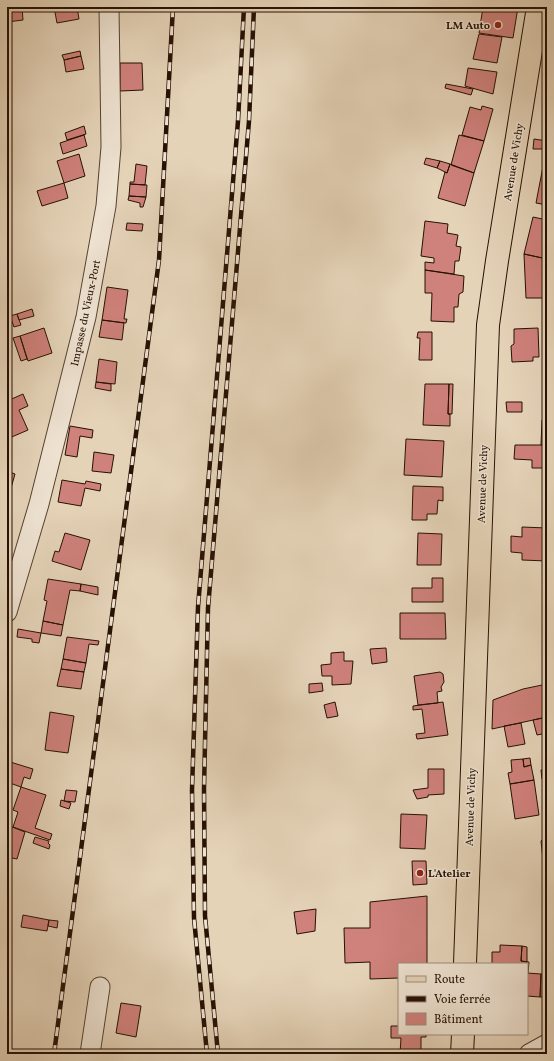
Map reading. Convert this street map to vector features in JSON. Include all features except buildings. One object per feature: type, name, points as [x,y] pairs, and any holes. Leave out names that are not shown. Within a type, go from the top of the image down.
[{"type":"main road","name":"Avenue de Vichy","points":[[465,963],[488,325],[538,7]]},
{"type":"main road","points":[[462,1054],[463,1035]]},
{"type":"street","name":"Impasse du Vieux-Port","points":[[7,612],[39,504],[86,317],[106,206],[111,147],[109,7]]},
{"type":"street","points":[[90,1054],[100,987]]},
{"type":"street","points":[[529,1054],[547,1044]]},
{"type":"railway","points":[[54,1054],[159,260],[173,7]]},
{"type":"railway","points":[[207,1054],[194,918],[192,790],[198,607],[238,121],[244,7]]},
{"type":"railway","points":[[218,1054],[205,916],[204,789],[208,608],[249,121],[254,7]]},
{"type":"place","name":"LM Auto","points":[[498,25]]},
{"type":"place","name":"L'Atelier","points":[[420,873]]}]
